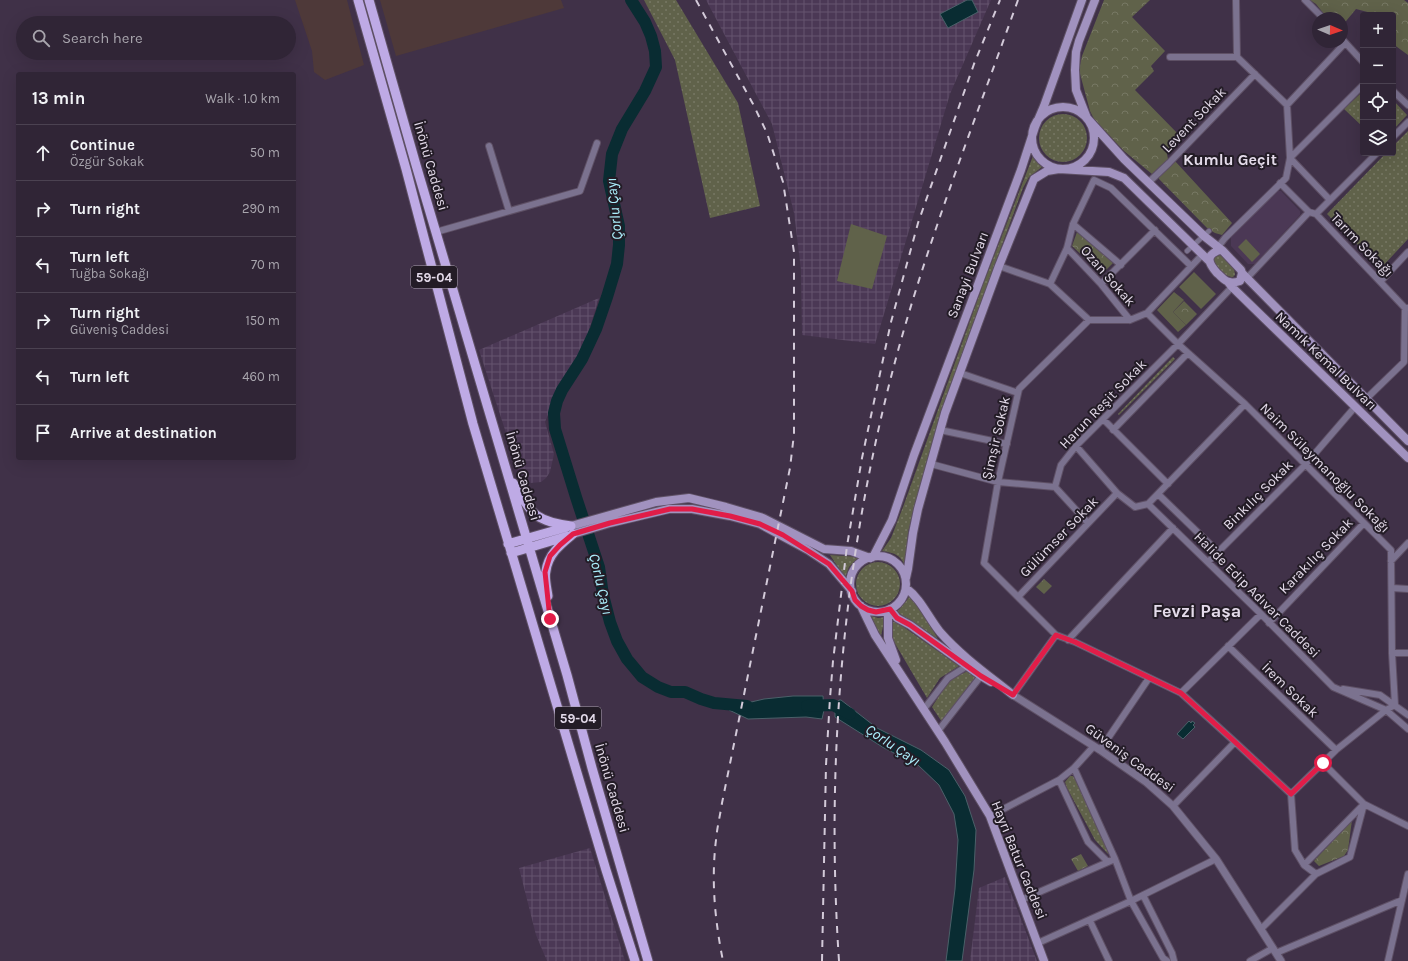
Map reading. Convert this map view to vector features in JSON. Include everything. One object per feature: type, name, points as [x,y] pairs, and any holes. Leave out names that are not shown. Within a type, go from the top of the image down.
[{"type":"main road","name":"İnönü Caddesi","points":[[358,0],[406,168],[473,424],[604,863],[635,961]]},
{"type":"main road","name":"İnönü Caddesi","points":[[369,0],[508,474],[648,961]]},
{"type":"main road","name":"Sanayi Bulvarı","points":[[871,557],[892,520],[914,455],[1021,170],[1035,127],[1082,0]]},
{"type":"main road","points":[[1087,118],[1076,90],[1075,70],[1078,47],[1094,0]]},
{"type":"main road","points":[[1059,169],[1046,163],[1037,154],[1033,145],[1032,136],[1035,127],[1044,114],[1059,107],[1079,111],[1087,118]]},
{"type":"main road","name":"Sanayi Bulvarı","points":[[906,578],[918,508],[940,430],[999,266],[1034,179],[1047,171],[1070,168],[1087,158],[1092,148],[1094,138],[1092,128],[1087,118]]},
{"type":"main road","name":"Namık Kemal Bulvarı","points":[[1087,118],[1124,159],[1221,249],[1245,276],[1408,441]]},
{"type":"main road","name":"Namık Kemal Bulvarı","points":[[1059,169],[1109,172],[1124,178],[1190,249],[1203,254],[1209,261],[1210,265],[1223,279],[1230,284],[1408,458]]},
{"type":"main road","points":[[1209,261],[1216,251],[1221,249]]},
{"type":"main road","points":[[1230,284],[1240,281],[1245,276]]},
{"type":"main road","points":[[508,474],[530,510],[540,518],[572,530]]},
{"type":"main road","points":[[510,548],[609,519],[656,502],[689,498],[763,518],[824,548],[851,551],[871,557]]},
{"type":"main road","points":[[609,519],[670,509],[692,509],[730,516],[760,524],[783,535],[829,564],[852,591]]},
{"type":"main road","points":[[550,619],[545,572],[550,556],[572,530]]},
{"type":"main road","points":[[882,556],[898,564],[906,578],[904,596],[899,603],[889,609],[876,612],[861,606],[855,600],[850,582],[857,566],[864,560],[871,557],[882,556]]},
{"type":"main road","name":"Güveniş Caddesi","points":[[906,588],[914,593],[940,631],[954,647],[1013,695]]},
{"type":"main road","name":"Hayri Batur Caddesi","points":[[861,606],[875,635],[938,731],[990,816],[1044,961]]},
{"type":"main road","name":"Güveniş Caddesi","points":[[889,609],[897,618],[910,625],[981,676],[1013,695]]},
{"type":"main road","name":"Hayri Batur Caddesi","points":[[889,609],[888,638],[893,653],[912,691]]},
{"type":"street","points":[[1236,0],[1237,57]]},
{"type":"street","points":[[1305,0],[1317,12]]},
{"type":"street","points":[[1348,45],[1360,59]]},
{"type":"street","points":[[1287,104],[1338,48]]},
{"type":"street","points":[[1170,57],[1237,57],[1287,104],[1290,158],[1286,178],[1225,238],[1221,249]]},
{"type":"street","name":"Levent Sokak","points":[[1150,182],[1255,74]]},
{"type":"street","points":[[1290,158],[1360,88]]},
{"type":"street","points":[[1396,94],[1408,105]]},
{"type":"street","points":[[1396,134],[1408,122]]},
{"type":"street","points":[[436,232],[580,191],[597,143]]},
{"type":"street","points":[[490,146],[509,211]]},
{"type":"street","points":[[1280,183],[1309,212],[1316,214],[1374,156]]},
{"type":"street","points":[[1290,158],[1330,200]]},
{"type":"street","points":[[1050,284],[1067,248],[1073,224],[1094,180],[1111,188],[1191,266]]},
{"type":"street","points":[[1245,276],[1309,212]]},
{"type":"street","name":"Tarım Sokağı","points":[[1316,214],[1407,308]]},
{"type":"street","points":[[1073,224],[1121,265]]},
{"type":"street","points":[[1101,284],[1155,230]]},
{"type":"street","points":[[1190,249],[1206,234]]},
{"type":"street","name":"Ozan Sokak","points":[[1067,248],[1101,284],[1130,320]]},
{"type":"street","points":[[1381,281],[1408,252]]},
{"type":"street","points":[[999,266],[1050,284],[1088,320],[1130,320],[1147,313],[1203,254]]},
{"type":"street","name":"Harun Reşit Sokak","points":[[1055,487],[1061,465],[1076,446],[1178,344],[1230,284]]},
{"type":"street","points":[[1366,399],[1406,363],[1407,308]]},
{"type":"street","name":"Naim Süleymanoğlu Sokağı","points":[[1147,313],[1178,344],[1245,404],[1391,550],[1392,653],[1395,705]]},
{"type":"street","name":"Şimşir Sokak","points":[[1018,597],[984,564],[998,482],[1019,389],[1088,320]]},
{"type":"street","name":"Harun Reşit Sokak","points":[[1113,430],[1188,353]]},
{"type":"street","points":[[960,373],[1018,393]]},
{"type":"street","points":[[1076,446],[1117,493],[1135,507],[1148,504],[1245,404]]},
{"type":"street","name":"Binkılıç Sokak","points":[[1208,562],[1306,465],[1355,407]]},
{"type":"street","points":[[1103,420],[1168,484]]},
{"type":"street","points":[[940,430],[1007,444]]},
{"type":"street","points":[[931,464],[998,482],[1055,487],[1088,523]]},
{"type":"street","name":"Gülümser Sokak","points":[[1018,597],[1117,493]]},
{"type":"street","name":"Halide Edip Adıvar Caddesi","points":[[1158,494],[1218,552]]},
{"type":"street","name":"Halide Edip Adıvar Caddesi","points":[[1148,504],[1261,614],[1333,687],[1386,710],[1408,729]]},
{"type":"street","name":"Karakılıç Sokak","points":[[1269,623],[1364,523]]},
{"type":"street","points":[[1068,640],[1173,528]]},
{"type":"street","points":[[1392,561],[1408,543]]},
{"type":"street","points":[[1392,588],[1408,589]]},
{"type":"street","points":[[1018,597],[1056,635],[1181,693],[1291,794],[1295,850],[1304,865],[1316,874]]},
{"type":"street","points":[[1181,693],[1261,614]]},
{"type":"street","points":[[1013,695],[1056,635]]},
{"type":"street","name":"İrem Sokak","points":[[1228,646],[1336,750]]},
{"type":"street","points":[[1392,653],[1408,653]]},
{"type":"street","points":[[924,709],[948,678],[967,666]]},
{"type":"street","points":[[938,731],[981,676]]},
{"type":"street","points":[[990,816],[1059,780],[1074,768],[1097,748],[1149,678]]},
{"type":"street","points":[[1333,687],[1380,695],[1408,715]]},
{"type":"street","name":"Güveniş Caddesi","points":[[1013,695],[1097,748],[1146,782],[1173,806],[1216,859],[1281,961]]},
{"type":"street","points":[[1291,794],[1336,750],[1386,710],[1395,705]]},
{"type":"street","points":[[1173,806],[1235,742]]},
{"type":"street","points":[[1323,763],[1364,804],[1408,826]]},
{"type":"street","points":[[1074,768],[1115,858],[1131,902],[1162,956],[1167,961]]},
{"type":"street","points":[[1059,780],[1088,842],[1108,862]]},
{"type":"street","points":[[1304,865],[1364,804]]},
{"type":"street","points":[[1261,929],[1316,874],[1350,857],[1364,804]]},
{"type":"street","points":[[1021,900],[1115,858]]},
{"type":"street","points":[[1038,943],[1131,902],[1216,859]]},
{"type":"street","points":[[1388,961],[1408,879]]},
{"type":"street","points":[[1143,895],[1174,961]]},
{"type":"street","points":[[1250,961],[1402,900]]},
{"type":"street","points":[[1090,921],[1110,961]]},
{"type":"shaded area","points":[[295,0],[347,0],[364,65],[325,80],[314,72],[312,51]]},
{"type":"shaded area","points":[[380,0],[561,0],[564,8],[396,56]]},
{"type":"shaded area","points":[[706,0],[991,0],[950,94],[875,344],[802,335],[801,270],[794,213],[772,124]]},
{"type":"shaded area","points":[[1274,191],[1281,191],[1300,211],[1300,215],[1255,264],[1248,264],[1231,246],[1231,237]]},
{"type":"shaded area","points":[[599,298],[574,378],[551,407],[545,422],[554,454],[550,472],[541,482],[531,483],[521,479],[479,350]]},
{"type":"shaded area","points":[[590,848],[625,961],[547,961],[536,935],[519,868]]},
{"type":"shaded area","points":[[1005,877],[1037,961],[970,961],[979,888]]},
{"type":"green space","points":[[644,0],[676,0],[738,103],[760,206],[710,218],[675,60]]},
{"type":"green space","points":[[1104,0],[1150,0],[1132,17],[1165,51],[1151,66],[1154,71],[1135,90],[1182,138],[1167,154],[1168,159],[1152,174],[1124,151],[1094,119],[1090,111],[1079,70],[1082,56]]},
{"type":"green space","points":[[1310,0],[1404,0],[1408,3],[1408,55],[1396,46],[1396,12],[1368,12],[1356,9],[1348,19],[1348,12],[1322,12],[1316,4]]},
{"type":"green space","points":[[1360,94],[1360,124],[1344,109]]},
{"type":"green space","points":[[1396,103],[1407,115],[1396,127]]},
{"type":"green space","points":[[1058,114],[1068,114],[1080,121],[1087,133],[1087,143],[1080,155],[1068,162],[1058,162],[1050,158],[1043,151],[1039,143],[1039,133],[1043,125],[1050,118]]},
{"type":"green space","points":[[1408,131],[1408,239],[1381,268],[1327,214],[1383,156],[1396,156],[1396,143]]},
{"type":"green space","points":[[1033,156],[1042,167],[1029,177],[1023,188],[967,340],[942,414],[920,487],[908,532],[906,568],[900,557],[882,551],[891,538],[903,507],[984,282]]},
{"type":"green space","points":[[1175,161],[1232,223],[1222,235],[1208,229],[1159,179],[1159,176]]},
{"type":"green space","points":[[851,224],[887,236],[872,289],[837,281]]},
{"type":"green space","points":[[1077,232],[1113,263],[1102,274],[1072,246]]},
{"type":"green space","points":[[1246,239],[1260,254],[1252,262],[1238,247]]},
{"type":"green space","points":[[1219,254],[1225,257],[1232,266],[1235,272],[1233,277],[1226,275],[1217,268],[1213,257]]},
{"type":"green space","points":[[1194,272],[1216,294],[1201,309],[1179,287]]},
{"type":"green space","points":[[1174,292],[1184,300],[1173,312],[1186,325],[1178,332],[1157,310]]},
{"type":"green space","points":[[1184,301],[1197,314],[1186,325],[1173,312]]},
{"type":"green space","points":[[1173,357],[1175,359],[1119,415],[1118,414]]},
{"type":"green space","points":[[830,555],[859,557],[849,567],[845,578]]},
{"type":"green space","points":[[878,562],[890,566],[896,572],[900,584],[896,596],[890,602],[878,606],[866,602],[860,596],[856,584],[860,572],[866,566]]},
{"type":"green space","points":[[1044,579],[1052,586],[1044,594],[1036,587]]},
{"type":"green space","points":[[911,593],[938,639],[897,612]]},
{"type":"green space","points":[[869,615],[878,618],[885,617],[881,636]]},
{"type":"green space","points":[[895,621],[959,666],[940,678],[927,698],[893,640],[890,632],[892,623]]},
{"type":"green space","points":[[968,671],[976,678],[942,722],[932,707],[948,682]]},
{"type":"green space","points":[[1070,776],[1073,776],[1078,784],[1110,852],[1108,854],[1095,840],[1067,788],[1065,782]]},
{"type":"green space","points":[[1352,820],[1348,850],[1344,856],[1319,866],[1314,861]]},
{"type":"green space","points":[[1081,854],[1088,866],[1078,871],[1071,859]]},
{"type":"water","points":[[967,0],[972,0],[978,12],[948,28],[940,14]]},
{"type":"water","points":[[793,696],[823,696],[824,710],[822,719],[806,717],[748,719],[729,710],[731,704],[734,706],[764,699]]},
{"type":"water","points":[[839,700],[877,728],[921,750],[949,770],[965,796],[976,830],[974,870],[962,961],[946,961],[955,889],[958,840],[954,814],[939,785],[918,765],[884,748],[835,717],[835,708]]},
{"type":"water","points":[[1189,721],[1191,723],[1192,721],[1195,723],[1193,725],[1195,727],[1183,739],[1177,734]]},
{"type":"waterway","name":"Çorlu Çayı","points":[[631,0],[645,22],[651,36],[655,51],[656,67],[645,91],[622,129],[612,154],[609,181],[619,226],[617,264],[596,329],[582,359],[562,390],[557,401],[554,413],[555,429],[599,567],[603,595],[610,622],[617,641],[627,659],[642,677],[658,687],[671,692],[685,692],[714,703],[747,706]]},
{"type":"waterway","name":"Çorlu Çayı","points":[[807,706],[833,705],[850,714]]},
{"type":"railway","points":[[696,0],[753,104],[767,133],[783,182],[794,252],[794,434],[790,468],[722,803],[716,840],[714,886],[718,931],[723,961]]},
{"type":"railway","points":[[822,961],[826,765],[830,698],[847,546],[862,458],[891,322],[918,223],[974,64],[1000,0]]},
{"type":"railway","points":[[839,961],[835,883],[837,728],[843,651],[852,575],[864,498],[880,422],[912,303],[956,172],[1018,0]]},
{"type":"district","name":"Kumlu Geçit","points":[[1230,159]]},
{"type":"district","name":"Fevzi Paşa","points":[[1197,611]]},
{"type":"route","points":[[550,619],[545,572],[550,556],[573,534],[610,523],[670,509],[692,509],[730,516],[760,524],[783,535],[808,550],[829,564],[852,591],[855,600],[861,606],[876,612],[890,609],[897,618],[910,625],[981,676],[1013,695],[1056,635],[1075,642],[1181,693],[1291,794],[1323,763]]}]
